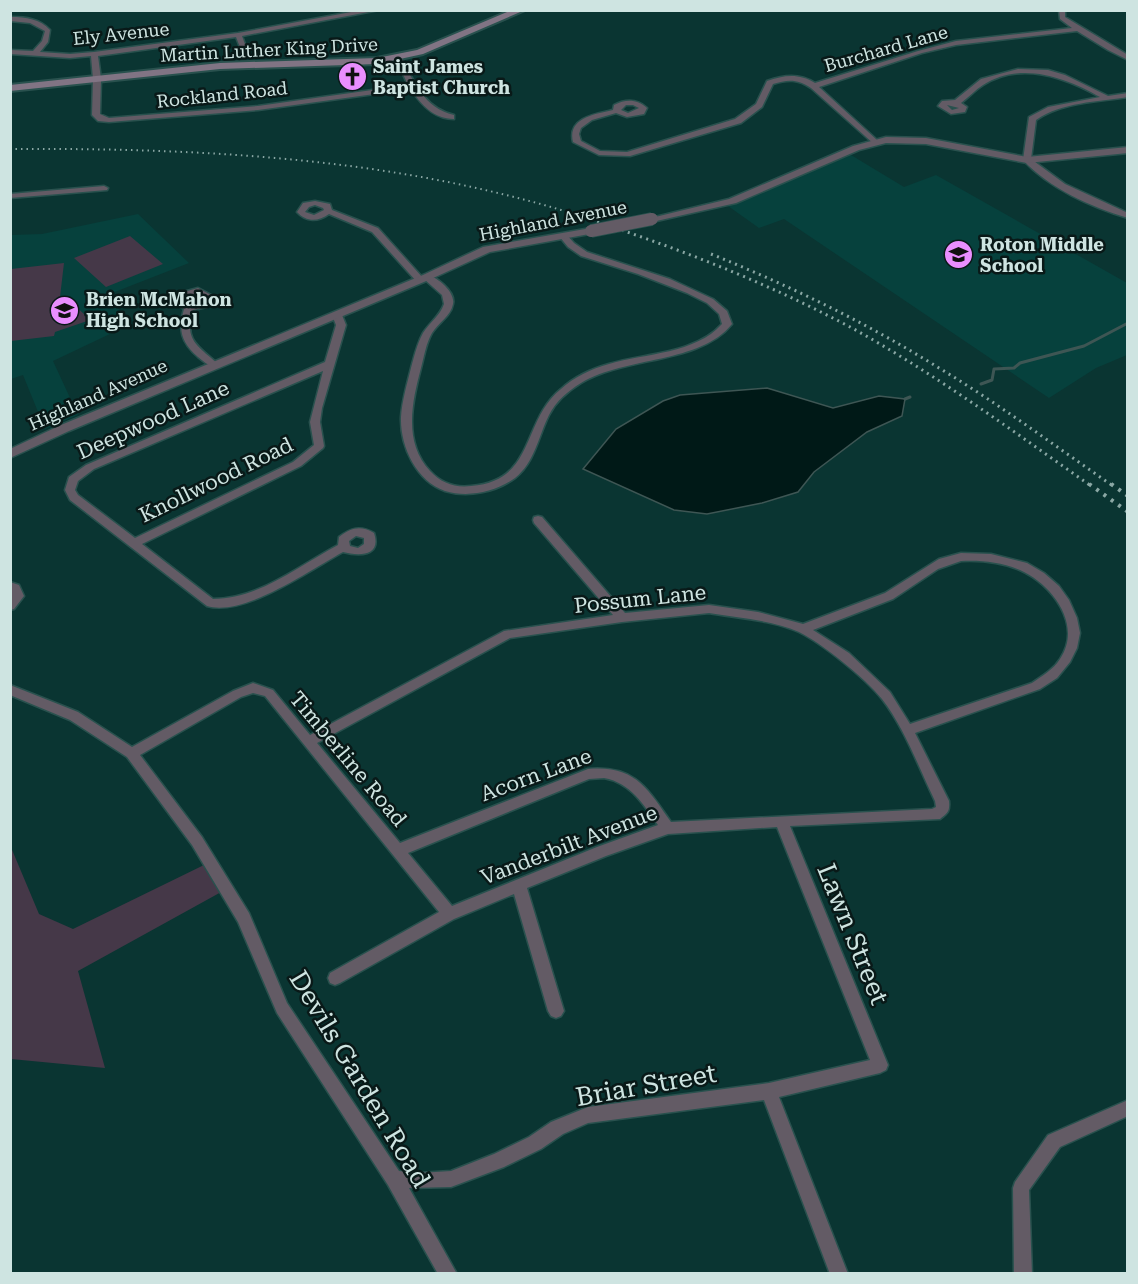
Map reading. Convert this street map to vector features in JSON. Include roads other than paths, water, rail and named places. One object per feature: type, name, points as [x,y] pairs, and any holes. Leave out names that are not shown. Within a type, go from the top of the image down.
[{"type":"main road","name":"Martin Luther King Drive","points":[[10,88],[220,66],[350,63],[398,57],[439,45],[521,10]]},
{"type":"street","name":"Ely Avenue","points":[[10,52],[70,56],[94,54],[238,35],[349,13],[376,10]]},
{"type":"street","points":[[1062,10],[1062,18],[1077,29],[1128,58]]},
{"type":"street","points":[[11,19],[43,25],[48,31],[45,42],[34,54]]},
{"type":"street","name":"Burchard Lane","points":[[618,111],[581,122],[574,134],[577,142],[587,148],[611,155],[644,150],[685,135],[738,121],[759,105],[770,83],[777,79],[796,78],[805,80],[814,86],[920,52],[956,43],[1077,29]]},
{"type":"street","points":[[238,35],[246,55]]},
{"type":"street","name":"Rockland Road","points":[[94,54],[97,80],[96,115],[101,119],[109,120],[258,108],[414,86]]},
{"type":"street","points":[[398,57],[427,106],[438,115],[451,117]]},
{"type":"street","points":[[956,103],[983,81],[1000,76],[1037,71],[1066,76],[1107,98]]},
{"type":"street","points":[[814,86],[874,142]]},
{"type":"street","points":[[1128,95],[1037,114],[1032,119],[1027,160],[1048,178],[1079,197],[1128,216]]},
{"type":"street","name":"Highland Avenue","points":[[10,453],[487,249],[591,231],[732,201],[874,142],[926,141],[1027,160],[1128,150]]},
{"type":"street","points":[[10,196],[104,188]]},
{"type":"street","points":[[328,211],[375,230],[423,278],[445,294],[448,306],[427,333],[408,401],[406,418],[412,451],[426,474],[444,487],[460,490],[484,488],[503,481],[521,468],[545,412],[570,388],[594,373],[613,365],[694,346],[716,336],[727,324],[727,316],[721,309],[691,290],[584,254],[571,245],[564,236]]},
{"type":"street","points":[[189,309],[183,322],[183,332],[191,345],[214,365]]},
{"type":"street","name":"Knollwood Road","points":[[135,543],[297,464],[312,454],[319,446],[315,422],[316,408],[341,325],[336,315]]},
{"type":"street","name":"Deepwood Lane","points":[[330,364],[80,473],[70,485],[74,497],[211,603],[222,605],[252,596],[343,547]]},
{"type":"street","points":[[538,520],[621,618]]},
{"type":"street","points":[[803,629],[892,594],[937,565],[962,557],[1012,563],[1040,576],[1053,588],[1070,616],[1074,638],[1069,657],[1051,678],[1036,686],[907,730]]},
{"type":"street","points":[[10,586],[15,588],[18,596],[10,606]]},
{"type":"street","name":"Possum Lane","points":[[308,742],[508,634],[621,618],[709,609],[758,616],[803,629],[835,649],[867,674],[886,695],[907,730],[942,801],[943,809]]},
{"type":"street","name":"Timberline Road","points":[[132,753],[237,694],[253,688],[268,693],[450,914]]},
{"type":"street","name":"Devils Garden Road","points":[[10,690],[74,716],[132,753],[196,841],[244,918],[282,1008],[394,1179],[448,1274]]},
{"type":"street","name":"Acorn Lane","points":[[399,850],[588,774],[606,771],[620,774],[632,782],[668,828]]},
{"type":"street","name":"Vanderbilt Avenue","points":[[335,978],[450,914],[668,828],[935,815],[943,809]]},
{"type":"street","name":"Lawn Street","points":[[781,821],[880,1065]]},
{"type":"street","points":[[519,885],[556,1011]]},
{"type":"street","name":"Briar Street","points":[[394,1179],[419,1181],[451,1179],[498,1161],[535,1143],[557,1128],[588,1115],[769,1091],[880,1065]]},
{"type":"street","points":[[769,1091],[838,1274]]},
{"type":"street","points":[[1023,1274],[1021,1188],[1053,1141],[1128,1108]]},
{"type":"waterway","points":[[981,384],[992,380],[994,369],[1014,368],[1020,363],[1084,346],[1128,323]]},
{"type":"waterway","points":[[905,399],[910,397]]},
{"type":"railway","points":[[10,149],[222,154],[364,168],[433,179],[503,194],[571,213]]},
{"type":"railway","points":[[566,212],[712,263],[852,328],[944,384],[1091,486]]},
{"type":"railway","points":[[711,254],[828,306],[912,351],[1027,425],[1113,486]]},
{"type":"railway","points":[[1089,484],[1128,512]]},
{"type":"railway","points":[[1111,484],[1128,496]]},
{"type":"place","name":"Saint James Baptist Church","points":[[352,77]]},
{"type":"place","name":"Roton Middle School","points":[[959,255]]},
{"type":"place","name":"Brien McMahon High School","points":[[65,310]]}]
